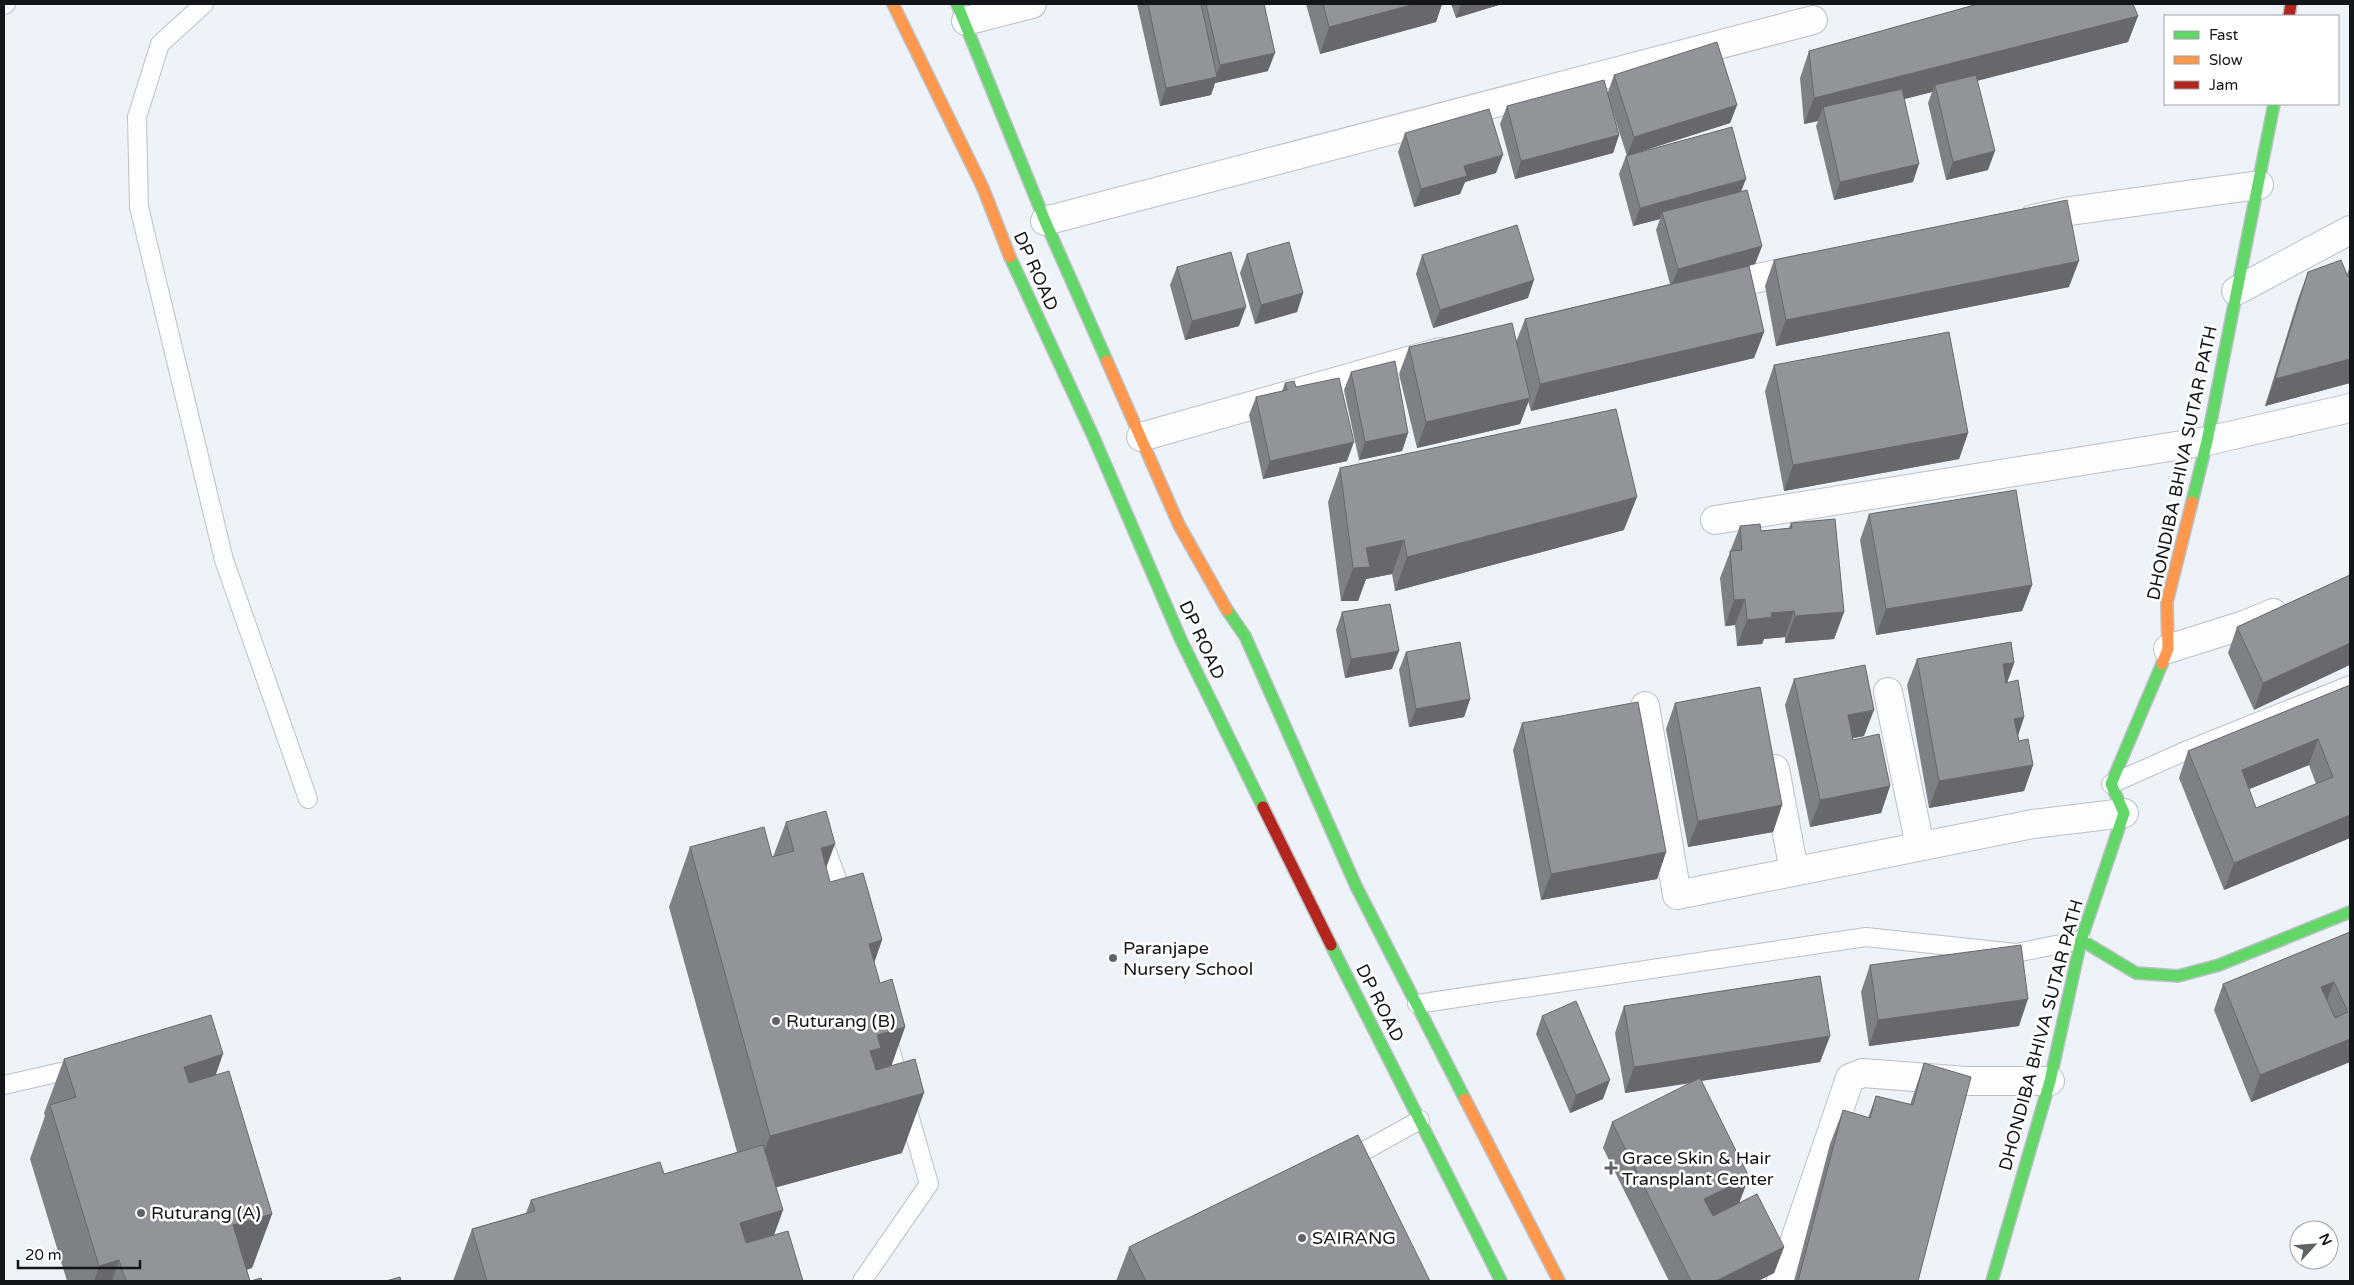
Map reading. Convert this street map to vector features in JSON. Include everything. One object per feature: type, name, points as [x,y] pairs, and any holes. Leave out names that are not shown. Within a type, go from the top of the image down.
[{"type":"main road","name":"DP ROAD","points":[[893,4],[984,188],[1006,248],[1094,438],[1181,640],[1501,1281]]},
{"type":"main road","name":"DP ROAD","points":[[961,13],[1045,221],[1179,525],[1228,612],[1245,636],[1356,886],[1559,1281]]},
{"type":"main road","name":"DHONDIBA BHIVA SUTAR PATH","points":[[2111,784],[2168,649],[2167,602],[2208,441],[2274,105]]},
{"type":"main road","points":[[2111,784],[2124,813]]},
{"type":"main road","name":"DHONDIBA BHIVA SUTAR PATH","points":[[1992,1281],[2050,1081],[2081,940],[2124,813]]},
{"type":"main road","points":[[2081,940],[2136,973],[2178,976],[2219,965],[2350,912]]},
{"type":"street","points":[[961,13],[1032,4]]},
{"type":"street","points":[[1045,221],[1813,20]]},
{"type":"street","points":[[2012,224],[2070,211],[2259,185]]},
{"type":"street","points":[[2236,291],[2350,230]]},
{"type":"street","points":[[1691,292],[1827,263]]},
{"type":"street","points":[[1140,437],[1460,346]]},
{"type":"street","points":[[1715,520],[2208,441],[2350,408]]},
{"type":"street","points":[[2168,649],[2247,624],[2299,602]]},
{"type":"street","points":[[1888,692],[1920,846]]},
{"type":"street","points":[[1645,706],[1677,895],[2033,824],[2124,813]]},
{"type":"street","points":[[1771,746],[1794,871]]},
{"type":"street","points":[[1781,1281],[1850,1078],[1856,1074],[1966,1080],[2050,1081]]},
{"type":"lane","points":[[204,4],[160,44],[137,117],[139,207],[224,560],[308,799]]},
{"type":"lane","points":[[2111,784],[2190,749],[2350,685]]},
{"type":"lane","points":[[819,831],[849,913]]},
{"type":"lane","points":[[1417,1004],[1866,937],[2016,953],[2081,940]]},
{"type":"lane","points":[[862,1281],[929,1184],[883,1024]]},
{"type":"lane","points":[[4,1085],[98,1063]]},
{"type":"lane","points":[[1327,1170],[1420,1120]]},
{"type":"building","points":[[1148,4],[1201,4],[1217,77],[1166,88]]},
{"type":"building","points":[[1206,4],[1264,4],[1275,53],[1220,65]]},
{"type":"building","points":[[1323,4],[1415,4],[1329,27]]},
{"type":"building","points":[[1978,4],[2133,4],[2138,16],[1814,98],[1809,51]]},
{"type":"building","points":[[1717,42],[1737,105],[1634,137],[1614,75]]},
{"type":"building","points":[[1976,75],[1995,151],[1953,162],[1935,85]]},
{"type":"building","points":[[1604,80],[1619,135],[1521,161],[1507,106]]},
{"type":"building","points":[[1902,89],[1919,164],[1840,182],[1823,107]]},
{"type":"building","points":[[1489,109],[1503,155],[1464,166],[1467,176],[1421,189],[1405,133]]},
{"type":"building","points":[[1732,127],[1746,179],[1640,208],[1626,156]]},
{"type":"building","points":[[1747,190],[1762,246],[1678,269],[1662,212]]},
{"type":"building","points":[[2067,200],[2079,261],[1786,320],[1774,260]]},
{"type":"building","points":[[1517,225],[1534,280],[1440,310],[1422,255]]},
{"type":"building","points":[[1289,242],[1303,293],[1261,305],[1247,254]]},
{"type":"building","points":[[1231,252],[1246,307],[1192,321],[1177,267]]},
{"type":"building","points":[[2341,260],[2348,277],[2350,276],[2350,359],[2275,379],[2308,272]]},
{"type":"building","points":[[1749,266],[1764,332],[1540,384],[1525,319]]},
{"type":"building","points":[[1512,323],[1530,398],[1426,422],[1409,347]]},
{"type":"building","points":[[1949,332],[1968,433],[1793,465],[1774,365]]},
{"type":"building","points":[[1395,361],[1408,433],[1365,442],[1351,372]]},
{"type":"building","points":[[1339,378],[1354,442],[1270,461],[1256,397],[1287,390],[1285,383],[1294,381],[1296,387]]},
{"type":"building","points":[[1616,409],[1637,497],[1407,557],[1404,540],[1366,548],[1370,567],[1353,568],[1340,468]]},
{"type":"building","points":[[2016,490],[2032,585],[1886,609],[1869,514]]},
{"type":"building","points":[[1835,519],[1844,612],[1795,616],[1794,611],[1771,613],[1772,617],[1747,620],[1745,599],[1734,600],[1730,551],[1742,550],[1740,526],[1760,524],[1761,531],[1792,528],[1791,523]]},
{"type":"building","points":[[2350,575],[2350,643],[2263,683],[2237,627]]},
{"type":"building","points":[[1390,604],[1399,651],[1351,659],[1342,612]]},
{"type":"building","points":[[1460,642],[1470,699],[1416,709],[1406,652]]},
{"type":"building","points":[[2011,642],[2014,663],[2003,664],[2006,683],[2018,680],[2024,717],[2014,719],[2019,741],[2028,739],[2033,765],[1939,781],[1917,659]]},
{"type":"building","points":[[1865,665],[1874,710],[1848,715],[1853,740],[1879,734],[1890,786],[1820,800],[1794,679]]},
{"type":"building","points":[[2350,685],[2350,815],[2234,863],[2188,751]],"holes":[[[2318,739],[2333,777],[2256,808],[2242,770]]]},
{"type":"building","points":[[1760,687],[1782,805],[1698,821],[1675,703]]},
{"type":"building","points":[[1638,702],[1666,852],[1551,874],[1522,723]]},
{"type":"building","name":"Ruturang (B)","points":[[826,811],[835,844],[821,848],[830,882],[863,873],[882,940],[869,944],[880,983],[892,979],[905,1027],[877,1035],[881,1048],[870,1051],[876,1070],[915,1059],[924,1093],[770,1136],[690,847],[764,827],[772,857],[794,851],[786,822]]},
{"type":"building","points":[[2350,932],[2350,1039],[2260,1075],[2223,984]],"holes":[[[2334,982],[2348,1012],[2335,1018],[2321,987]]]},
{"type":"building","points":[[2021,945],[2028,999],[1878,1020],[1870,965]]},
{"type":"building","points":[[1820,976],[1830,1036],[1634,1067],[1624,1006]]},
{"type":"building","points":[[1576,1001],[1610,1080],[1576,1095],[1542,1016]]},
{"type":"building","name":"Ruturang (A)","points":[[211,1015],[223,1054],[184,1067],[189,1083],[229,1071],[272,1214],[233,1225],[250,1281],[126,1281],[119,1260],[99,1266],[50,1105],[76,1097],[64,1059]]},
{"type":"building","points":[[1924,1063],[1971,1077],[1918,1281],[1798,1281],[1843,1110],[1870,1118],[1876,1096],[1913,1105]]},
{"type":"building","points":[[1700,1078],[1749,1177],[1704,1199],[1713,1216],[1757,1194],[1784,1247],[1716,1281],[1691,1281],[1612,1122]]},
{"type":"building","points":[[1358,1135],[1430,1281],[1146,1281],[1129,1247]]},
{"type":"building","points":[[763,1145],[783,1210],[740,1223],[746,1243],[788,1231],[803,1281],[487,1281],[472,1229],[535,1211],[531,1200],[660,1162],[664,1174]]},
{"type":"building","points":[[400,1277],[401,1281],[386,1281]]},
{"type":"building","points":[[261,1278],[262,1281],[251,1281]]},
{"type":"traffic: fast","points":[[957,4],[1045,221],[1107,361]]},
{"type":"traffic: fast","points":[[2192,502],[2207,441],[2274,105]]},
{"type":"traffic: fast","points":[[1010,257],[1094,438],[1181,640],[1263,807]]},
{"type":"traffic: fast","points":[[1227,610],[1245,636],[1356,886],[1465,1099]]},
{"type":"traffic: fast","points":[[1992,1281],[2050,1081],[2081,940],[2124,813],[2111,784],[2162,664]]},
{"type":"traffic: fast","points":[[2081,940],[2136,973],[2178,976],[2219,965],[2350,912]]},
{"type":"traffic: fast","points":[[1331,945],[1501,1281]]},
{"type":"traffic: slow","points":[[893,4],[983,188],[1010,257]]},
{"type":"traffic: slow","points":[[1107,361],[1179,525],[1227,610]]},
{"type":"traffic: slow","points":[[2162,664],[2168,649],[2167,602],[2192,502]]},
{"type":"traffic: slow","points":[[1465,1099],[1559,1281]]},
{"type":"traffic: jam","points":[[2289,15],[2291,4]]},
{"type":"traffic: jam","points":[[1263,807],[1331,945]]},
{"type":"place","name":"Paranjape Nursery School","points":[[1113,958]]},
{"type":"place","name":"Ruturang (B)","points":[[776,1021]]},
{"type":"place","name":"Grace Skin & Hair Transplant Center","points":[[1611,1168]]},
{"type":"place","name":"Ruturang (A)","points":[[141,1213]]},
{"type":"place","name":"SAIRANG","points":[[1302,1238]]}]
